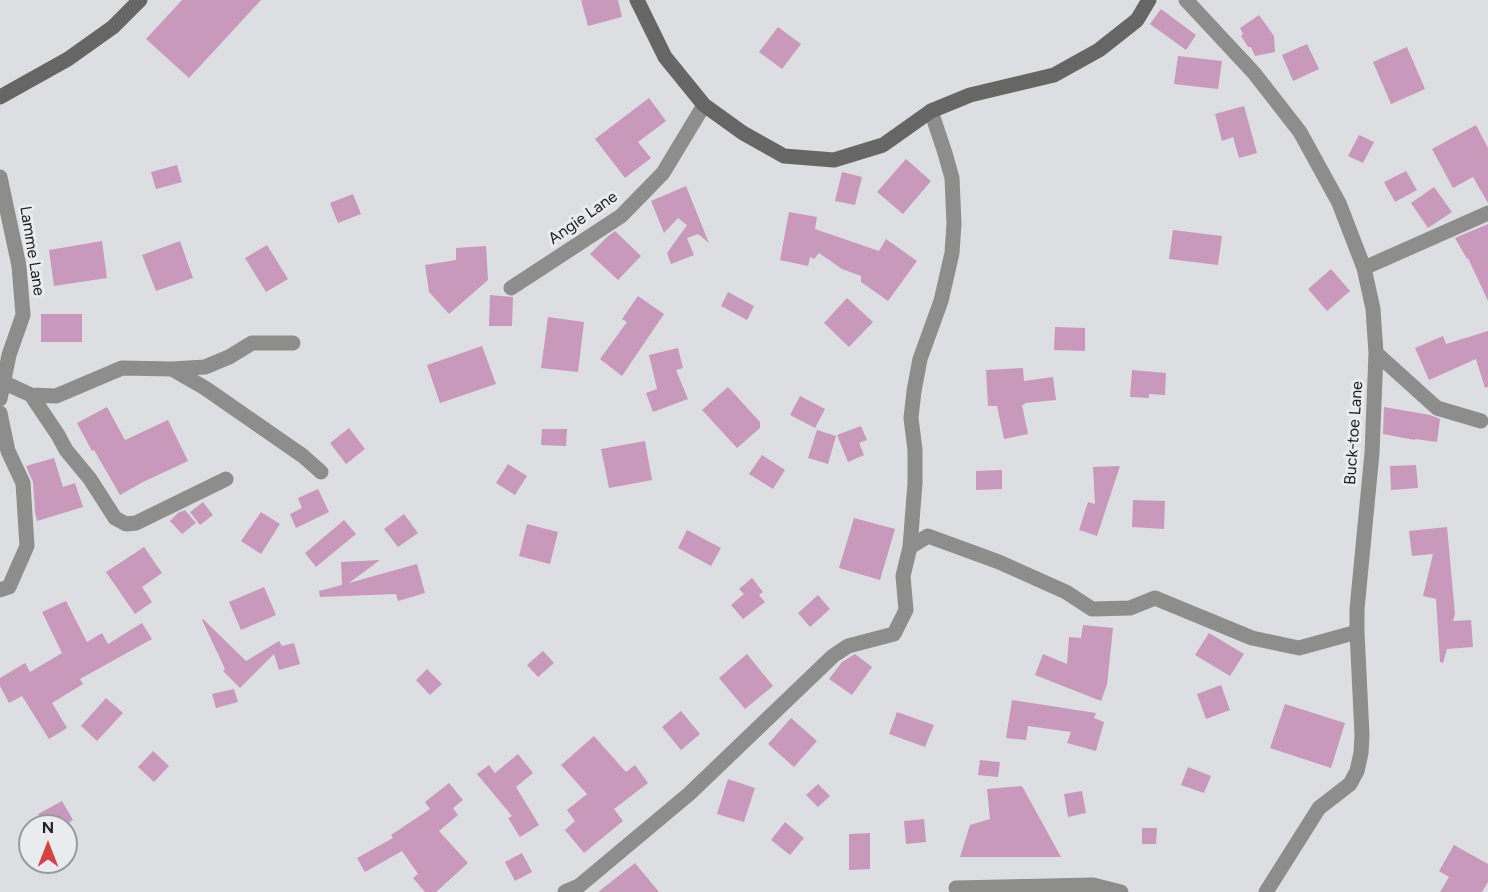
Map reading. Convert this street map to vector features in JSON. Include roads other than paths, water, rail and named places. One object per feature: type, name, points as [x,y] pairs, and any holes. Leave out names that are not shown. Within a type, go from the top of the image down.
[{"type":"street","points":[[0,97],[68,59],[113,27],[140,0]]},
{"type":"street","points":[[637,0],[665,57],[704,105],[743,133],[784,156],[834,160],[883,145],[931,111],[970,95],[1054,75],[1100,50],[1137,20],[1149,0]]},
{"type":"street","name":"Buck-toe Lane","points":[[1186,0],[1254,73],[1300,132],[1339,203],[1364,268],[1373,309],[1376,353],[1372,453],[1357,609],[1361,753],[1357,771],[1350,784],[1319,808],[1266,892]]},
{"type":"street","name":"Angie Lane","points":[[511,288],[621,216],[663,173],[704,105]]},
{"type":"street","points":[[565,892],[579,886],[689,794],[833,656],[848,646],[894,634],[906,610],[903,576],[910,547],[915,483],[915,450],[911,418],[914,391],[920,359],[941,301],[952,253],[954,224],[952,178],[931,111]]},
{"type":"street","name":"Lamme Lane","points":[[0,177],[19,266],[23,315],[9,356],[0,399]]},
{"type":"street","points":[[1364,268],[1488,213]]},
{"type":"street","points":[[3,382],[31,395],[56,396],[122,368],[205,367],[229,357],[252,343],[293,343]]},
{"type":"street","points":[[1376,353],[1437,408],[1481,421]]},
{"type":"street","points":[[172,369],[206,388],[303,456],[321,472]]},
{"type":"street","points":[[31,395],[66,450],[90,479],[116,518],[126,524],[136,523],[226,478]]},
{"type":"street","points":[[0,413],[8,451],[23,483],[27,546],[9,587],[0,590]]},
{"type":"street","points":[[910,547],[928,536],[999,562],[1057,587],[1092,609],[1130,608],[1155,598],[1252,638],[1299,648],[1357,632]]},
{"type":"street","points":[[956,888],[1093,885],[1120,892]]}]
